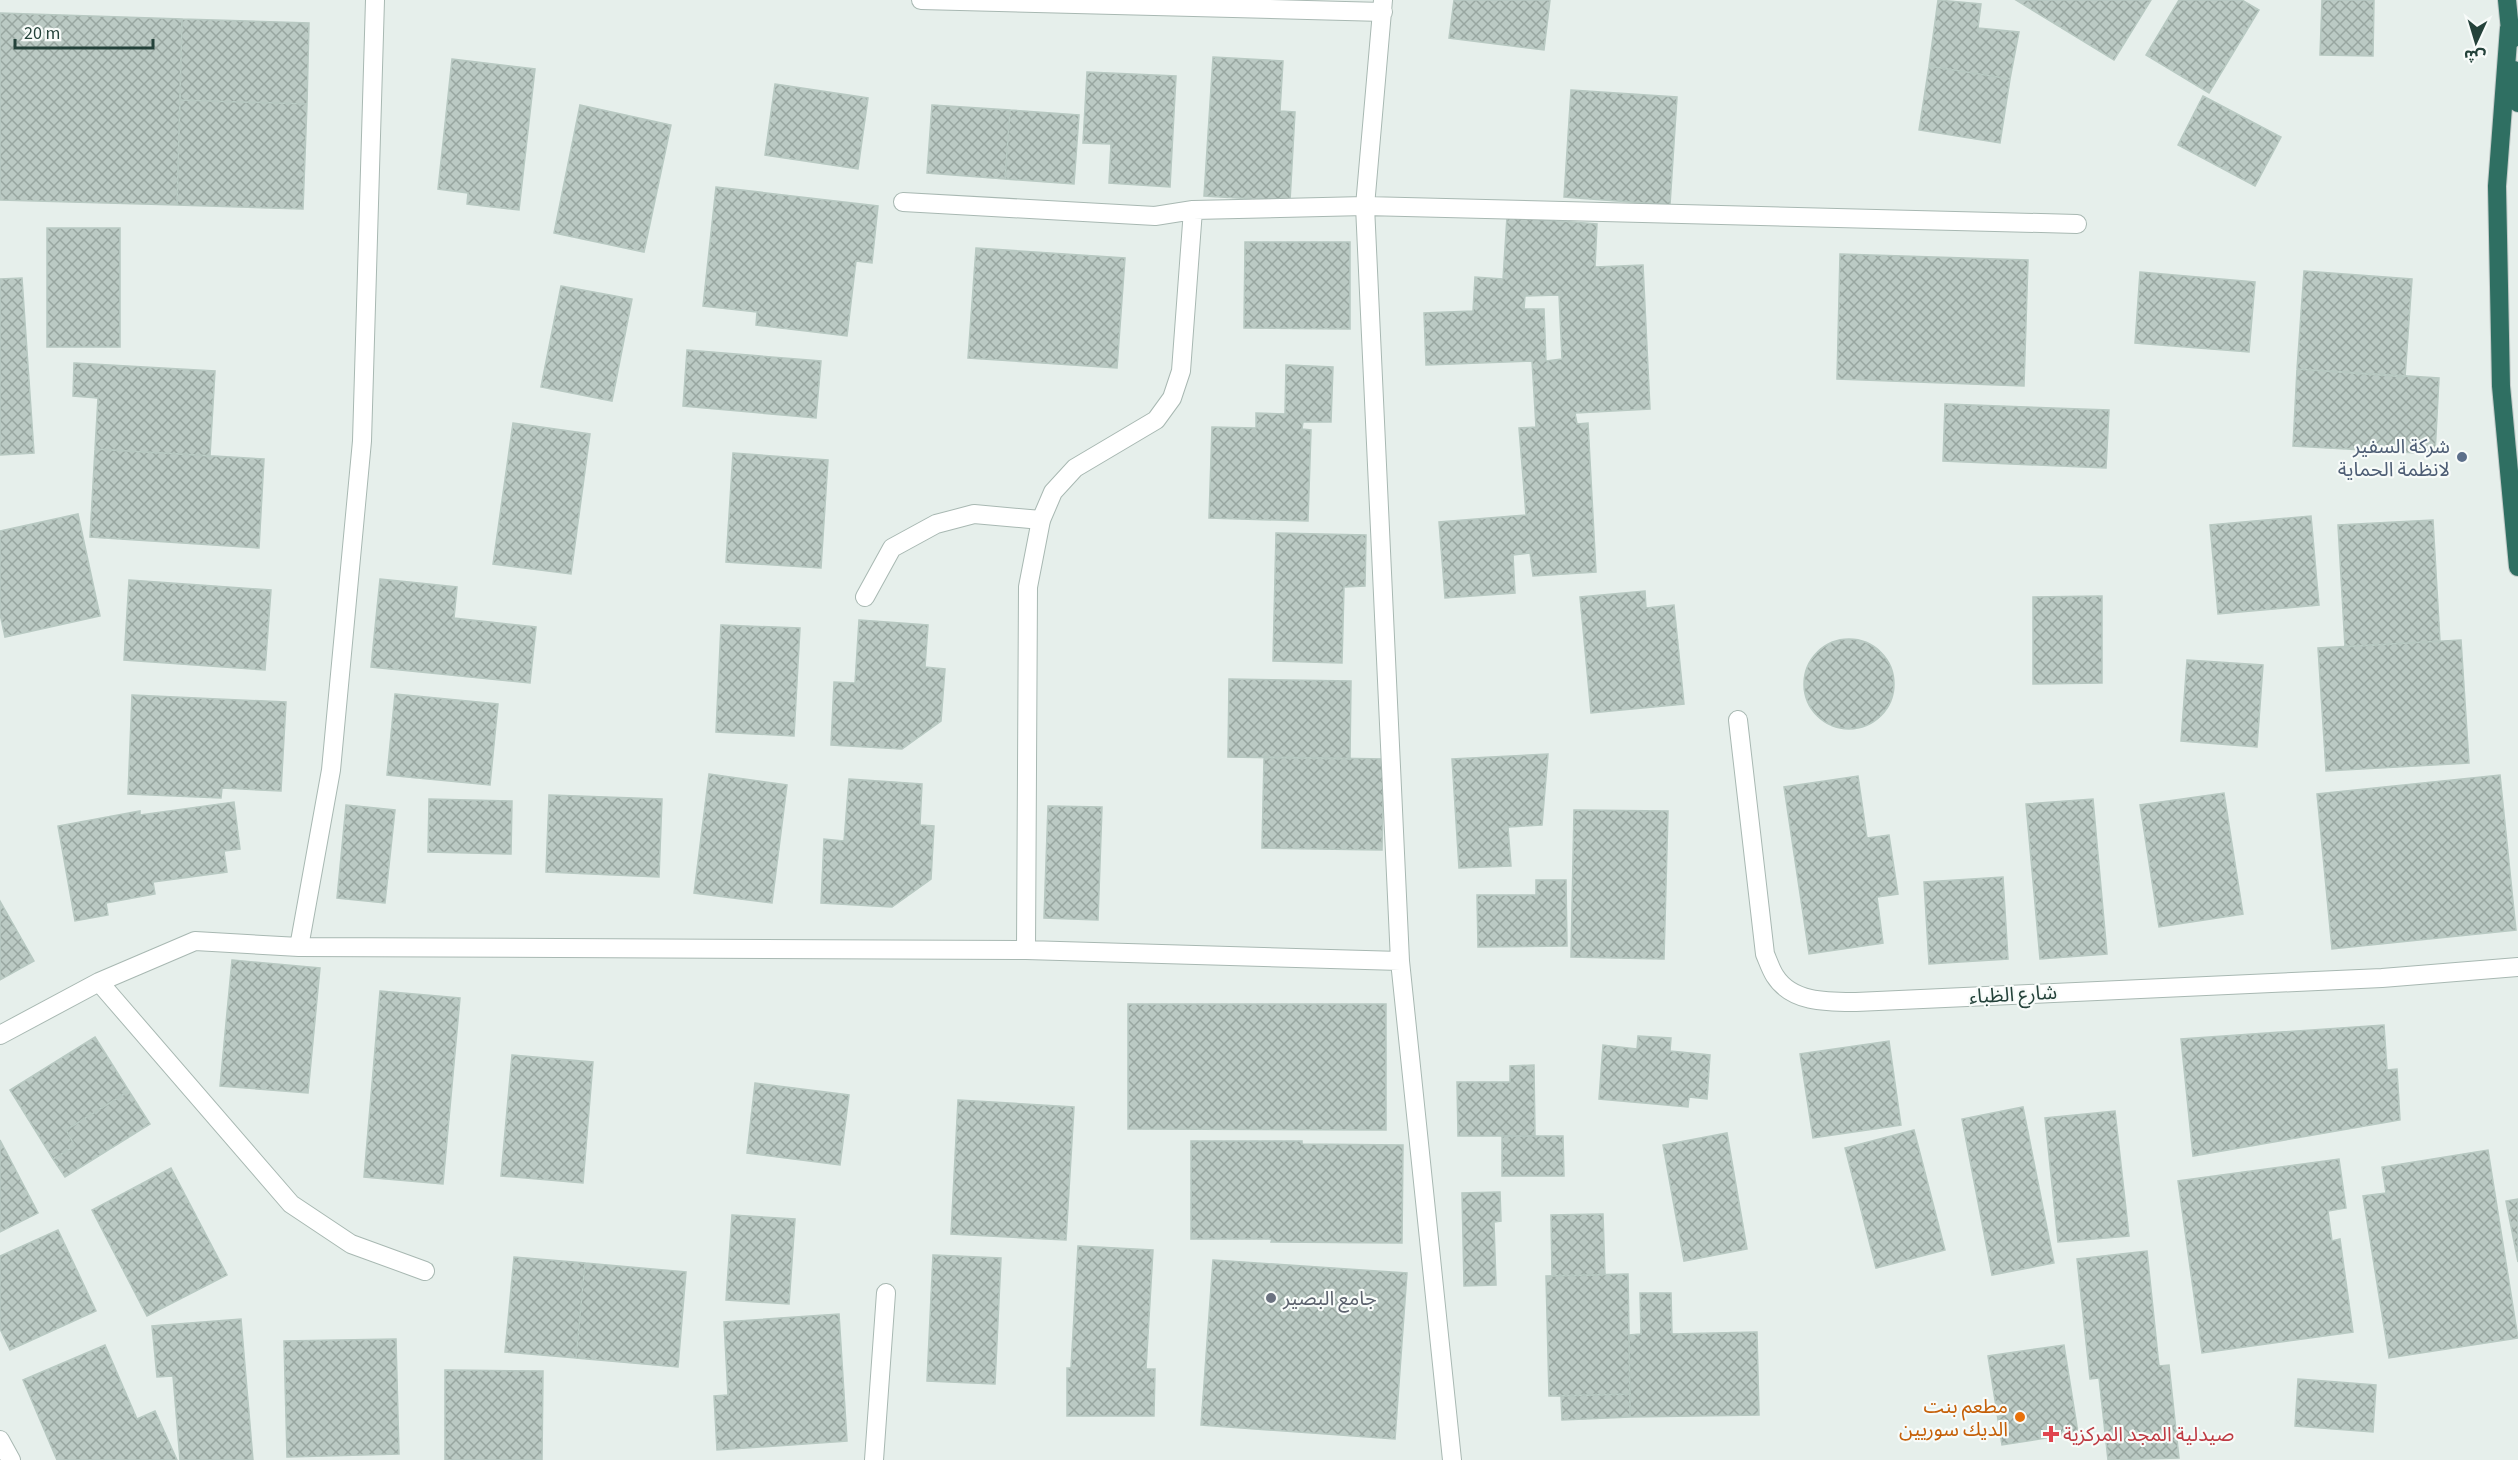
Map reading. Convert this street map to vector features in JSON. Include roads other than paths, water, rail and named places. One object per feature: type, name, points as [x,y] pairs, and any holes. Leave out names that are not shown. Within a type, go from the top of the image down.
[{"type":"highway","points":[[2507,0],[2518,103]]},
{"type":"highway","points":[[2509,28],[2497,186],[2501,386],[2518,567]]},
{"type":"street","points":[[299,947],[331,770],[361,452],[375,0]]},
{"type":"street","points":[[921,0],[1383,6],[1365,206],[1400,960],[1452,1460]]},
{"type":"street","points":[[903,202],[1155,216],[1193,210],[1365,206],[2077,224]]},
{"type":"street","points":[[1026,950],[1028,587],[1041,520],[1053,492],[1075,468],[1156,420],[1172,398],[1181,371],[1193,210]]},
{"type":"street","points":[[865,597],[892,548],[936,524],[974,514],[1041,520]]},
{"type":"street","name":"شارع الظباء","points":[[1738,720],[1765,954],[1776,978],[1796,995],[1824,1002],[1856,1002],[2382,978],[2518,968]]},
{"type":"street","points":[[0,1035],[99,982],[195,941],[299,947],[1026,950],[1400,960]]},
{"type":"street","points":[[99,982],[291,1204],[351,1244],[425,1271]]},
{"type":"street","points":[[874,1460],[886,1293]]},
{"type":"street","points":[[0,1440],[11,1460]]},
{"type":"place","name":"شركة السفير لانظمة الحماية","points":[[2462,457]]},
{"type":"place","name":"جامع البصير","points":[[1271,1298]]},
{"type":"place","name":"مطعم بنت الديك سوريين","points":[[2020,1417]]},
{"type":"place","name":"صيدلية المجد المركزية","points":[[2051,1434]]}]
